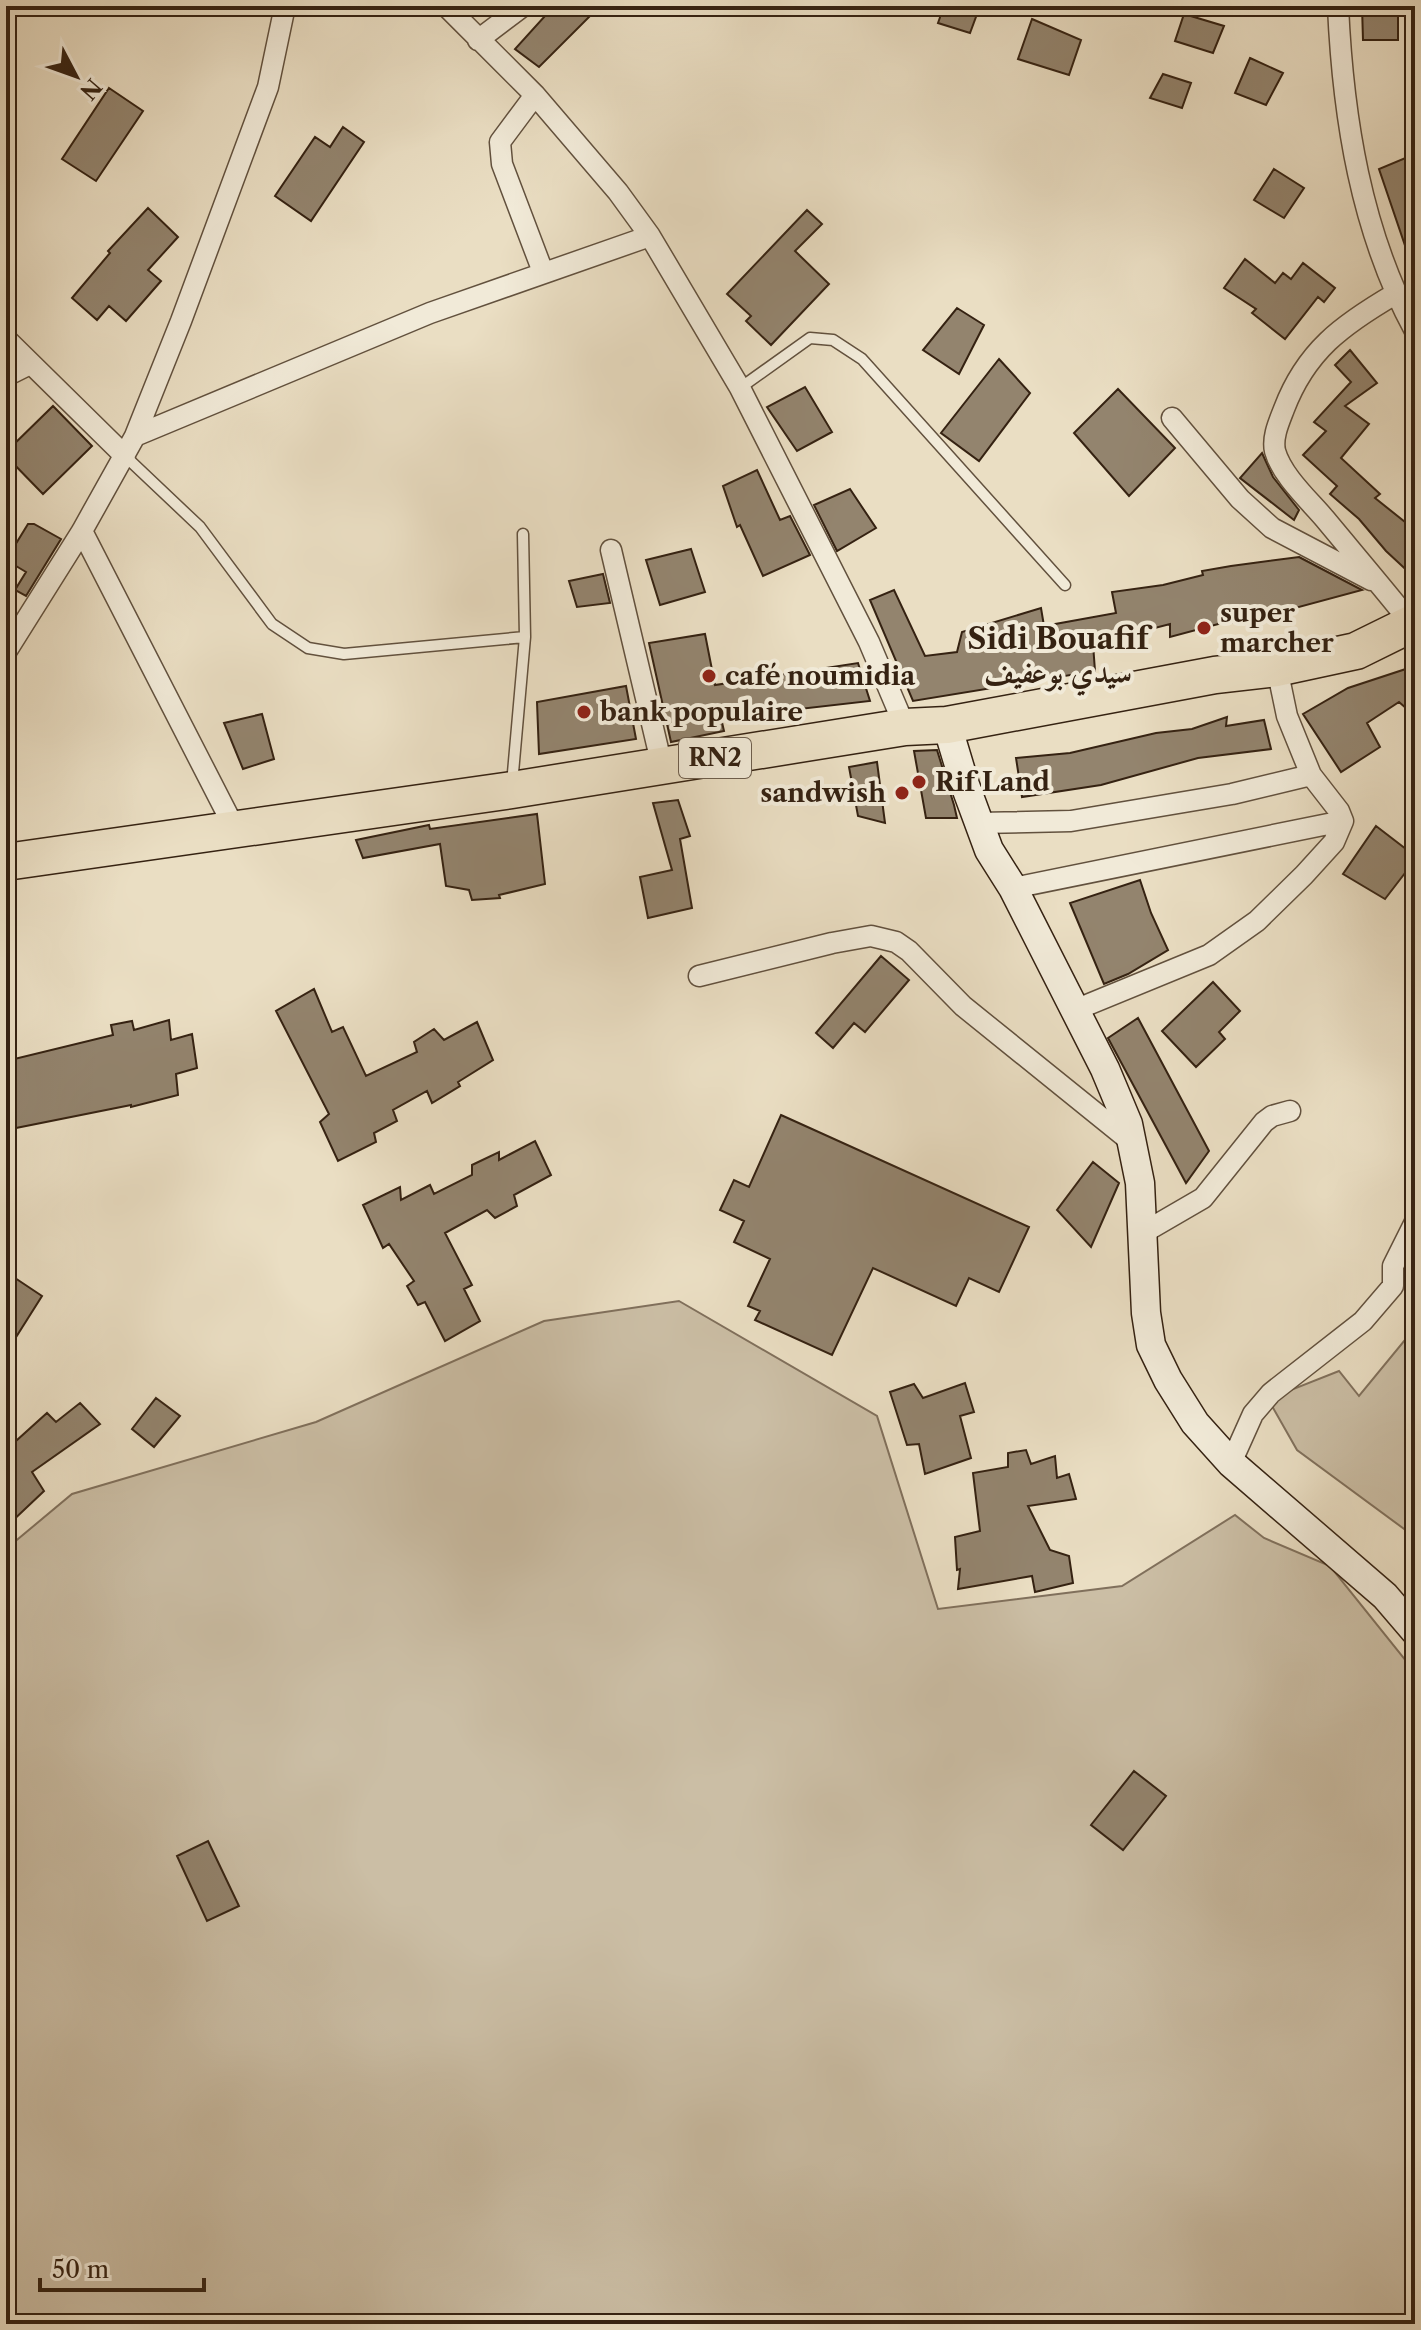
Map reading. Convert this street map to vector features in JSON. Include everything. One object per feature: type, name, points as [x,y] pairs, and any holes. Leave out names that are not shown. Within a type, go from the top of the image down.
[{"type":"highway","name":"RN2","points":[[6,862],[512,790],[905,727],[947,725],[1215,675],[1277,668],[1356,651],[1413,622]]},
{"type":"street","points":[[6,652],[82,531],[135,436],[268,87],[285,6]]},
{"type":"street","points":[[446,6],[535,95],[618,192],[650,236],[740,388],[869,642],[905,727]]},
{"type":"street","points":[[478,40],[523,6]]},
{"type":"street","points":[[1338,6],[1350,131],[1361,190],[1395,294],[1415,331]]},
{"type":"street","points":[[535,95],[500,142],[502,164],[543,272]]},
{"type":"street","points":[[135,436],[430,313],[650,236]]},
{"type":"street","points":[[1395,294],[1354,318],[1323,345],[1303,368],[1279,423],[1274,448],[1292,480],[1413,622]]},
{"type":"street","points":[[6,339],[125,456]]},
{"type":"street","points":[[6,376],[30,364]]},
{"type":"street","points":[[1172,418],[1240,499],[1272,528],[1382,586]]},
{"type":"street","points":[[82,531],[235,829]]},
{"type":"street","points":[[611,550],[662,766]]},
{"type":"street","points":[[1075,1010],[1209,955],[1257,921],[1334,842],[1343,821],[1339,811],[1311,775],[1287,716],[1277,668]]},
{"type":"street","points":[[947,725],[989,850],[1013,888],[1075,1010],[1128,1124],[1140,1183],[1146,1313],[1151,1345],[1168,1380],[1195,1423],[1231,1463],[1385,1596],[1415,1631]]},
{"type":"street","points":[[979,823],[1071,821],[1232,794],[1311,775]]},
{"type":"street","points":[[1013,888],[1343,821]]},
{"type":"street","points":[[699,976],[871,936],[896,942],[909,951],[963,1006],[1134,1144]]},
{"type":"street","points":[[1141,1234],[1203,1198],[1264,1122],[1272,1116],[1290,1111]]},
{"type":"street","points":[[1231,1463],[1253,1414],[1271,1393],[1363,1321],[1393,1286],[1393,1266],[1415,1222]]},
{"type":"lane","points":[[740,388],[810,338],[833,340],[862,359],[1065,585]]},
{"type":"lane","points":[[125,456],[200,527],[272,624],[308,648],[344,654],[525,637]]},
{"type":"lane","points":[[512,790],[525,637],[523,534]]},
{"type":"shaded area","points":[[679,1301],[877,1416],[938,1609],[1122,1586],[1235,1515],[1264,1538],[1330,1566],[1415,1672],[1415,2324],[6,2324],[6,1549],[72,1494],[316,1422],[544,1321]]},
{"type":"shaded area","points":[[1409,1335],[1415,1335],[1415,1537],[1297,1450],[1268,1399],[1339,1371],[1359,1396]]},
{"type":"building","points":[[554,6],[600,6],[539,67],[515,49]]},
{"type":"building","points":[[944,6],[980,6],[970,33],[938,23]]},
{"type":"building","points":[[1362,6],[1398,6],[1398,40],[1363,40]]},
{"type":"building","points":[[1184,14],[1224,26],[1213,53],[1175,41]]},
{"type":"building","points":[[1032,19],[1081,40],[1069,75],[1018,59]]},
{"type":"building","points":[[1250,58],[1283,73],[1266,105],[1235,93]]},
{"type":"building","points":[[1163,74],[1191,83],[1182,108],[1150,98]]},
{"type":"building","points":[[109,88],[143,111],[96,181],[62,159]]},
{"type":"building","points":[[343,127],[364,142],[311,221],[275,196],[315,137],[330,147]]},
{"type":"building","points":[[1415,154],[1415,268],[1413,269],[1379,169]]},
{"type":"building","points":[[1274,169],[1304,188],[1284,218],[1254,200]]},
{"type":"building","points":[[148,208],[178,237],[148,270],[161,281],[126,321],[109,306],[97,320],[72,298],[110,253],[108,251]]},
{"type":"building","points":[[807,210],[822,224],[795,251],[829,284],[771,345],[746,321],[751,316],[727,294]]},
{"type":"building","points":[[1245,259],[1275,283],[1283,273],[1291,279],[1303,263],[1335,288],[1324,302],[1318,297],[1285,339],[1252,313],[1256,309],[1224,288]]},
{"type":"building","points":[[957,308],[984,325],[959,374],[923,350]]},
{"type":"building","points":[[1350,350],[1377,383],[1345,406],[1369,424],[1341,458],[1380,494],[1375,498],[1415,530],[1415,578],[1386,551],[1359,519],[1330,494],[1337,486],[1303,455],[1326,431],[1314,422],[1351,382],[1335,365]]},
{"type":"building","points":[[999,359],[1030,393],[979,461],[941,433]]},
{"type":"building","points":[[805,387],[832,432],[797,451],[767,407]]},
{"type":"building","points":[[1118,389],[1175,448],[1129,496],[1074,433]]},
{"type":"building","points":[[53,406],[92,446],[43,494],[6,456],[6,452]]},
{"type":"building","points":[[1262,453],[1273,477],[1299,510],[1294,520],[1240,478]]},
{"type":"building","points":[[757,470],[780,520],[790,516],[810,555],[763,576],[740,525],[737,527],[723,486]]},
{"type":"building","points":[[850,489],[876,528],[837,551],[814,505]]},
{"type":"building","points":[[28,524],[34,524],[61,539],[26,596],[15,590],[26,572],[6,560]]},
{"type":"building","points":[[691,549],[705,592],[660,605],[646,560]]},
{"type":"building","points":[[1299,557],[1362,590],[1243,622],[1222,623],[1170,637],[1170,624],[1093,644],[1095,671],[913,701],[870,600],[894,590],[925,656],[957,652],[962,632],[1041,608],[1044,626],[1116,613],[1112,592],[1163,585],[1203,575],[1202,571]]},
{"type":"building","points":[[603,574],[610,603],[577,607],[569,581]]},
{"type":"building","points":[[705,634],[715,685],[858,663],[870,701],[721,718],[724,731],[671,742],[649,643]]},
{"type":"building","points":[[1415,666],[1415,716],[1399,702],[1367,723],[1380,747],[1341,772],[1303,714],[1348,688]]},
{"type":"building","points":[[626,686],[636,739],[539,754],[537,702]]},
{"type":"building","points":[[262,714],[274,759],[243,769],[224,723]]},
{"type":"building","points":[[1227,717],[1226,726],[1264,720],[1271,749],[1198,758],[1101,785],[1022,797],[1016,758],[1070,753],[1156,733],[1192,729]]},
{"type":"building","points":[[937,750],[957,818],[926,818],[914,751]]},
{"type":"building","points":[[877,762],[885,823],[858,816],[849,767]]},
{"type":"building","points":[[678,800],[690,836],[680,839],[692,908],[648,918],[640,877],[672,870],[653,803]]},
{"type":"building","points":[[537,814],[545,884],[499,895],[500,898],[472,900],[469,890],[446,886],[440,844],[363,858],[356,840],[429,825],[430,829]]},
{"type":"building","points":[[1376,826],[1415,856],[1385,899],[1343,874]]},
{"type":"building","points":[[1140,880],[1168,950],[1128,974],[1104,984],[1070,903]]},
{"type":"building","points":[[881,956],[909,980],[865,1032],[854,1023],[833,1048],[816,1033]]},
{"type":"building","points":[[1213,982],[1240,1011],[1219,1032],[1225,1039],[1196,1067],[1162,1031]]},
{"type":"building","points":[[314,989],[332,1032],[343,1027],[366,1076],[417,1052],[414,1042],[434,1029],[444,1040],[477,1022],[493,1060],[432,1103],[427,1091],[393,1110],[397,1121],[374,1133],[376,1142],[338,1161],[320,1122],[329,1114],[276,1011]]},
{"type":"building","points":[[1138,1018],[1209,1151],[1186,1183],[1108,1038]]},
{"type":"building","points":[[169,1020],[171,1040],[192,1034],[197,1068],[176,1074],[178,1095],[6,1130],[6,1061],[113,1035],[111,1025],[132,1021],[134,1030]]},
{"type":"building","points":[[781,1115],[1029,1227],[999,1292],[969,1278],[956,1306],[873,1268],[832,1355],[755,1320],[760,1311],[748,1306],[770,1259],[734,1242],[744,1221],[720,1210],[734,1180],[749,1187]]},
{"type":"building","points":[[535,1141],[551,1175],[514,1195],[517,1206],[495,1218],[487,1210],[445,1233],[472,1285],[464,1289],[480,1321],[445,1341],[425,1302],[418,1305],[407,1286],[414,1281],[389,1244],[383,1248],[363,1205],[400,1187],[401,1200],[430,1185],[434,1194],[472,1175],[472,1165],[499,1152],[499,1160]]},
{"type":"building","points":[[1093,1162],[1119,1183],[1091,1247],[1057,1210]]},
{"type":"building","points":[[6,1272],[42,1296],[6,1353]]},
{"type":"building","points":[[965,1383],[974,1412],[960,1416],[971,1458],[925,1474],[919,1444],[907,1445],[890,1392],[914,1384],[923,1398]]},
{"type":"building","points":[[156,1398],[180,1416],[154,1447],[132,1429]]},
{"type":"building","points":[[80,1403],[100,1424],[32,1472],[44,1491],[6,1527],[6,1450],[47,1413],[56,1422]]},
{"type":"building","points":[[1026,1450],[1031,1464],[1055,1456],[1057,1478],[1069,1474],[1076,1499],[1028,1506],[1050,1550],[1069,1556],[1073,1583],[1035,1592],[1032,1576],[958,1589],[960,1569],[957,1570],[955,1537],[980,1531],[973,1473],[1008,1467],[1008,1453]]},
{"type":"building","points":[[1134,1771],[1166,1796],[1123,1850],[1091,1825]]},
{"type":"building","points":[[208,1841],[239,1906],[207,1921],[177,1856]]},
{"type":"place","name":"super marcher","points":[[1204,628]]},
{"type":"place","name":"café noumidia","points":[[709,676]]},
{"type":"place","name":"bank populaire","points":[[584,712]]},
{"type":"place","name":"Rif Land","points":[[919,782]]},
{"type":"place","name":"sandwish","points":[[902,793]]},
{"type":"district","name":"Sidi Bouafif سيدي بوعفيف","points":[[1058,656]]}]
